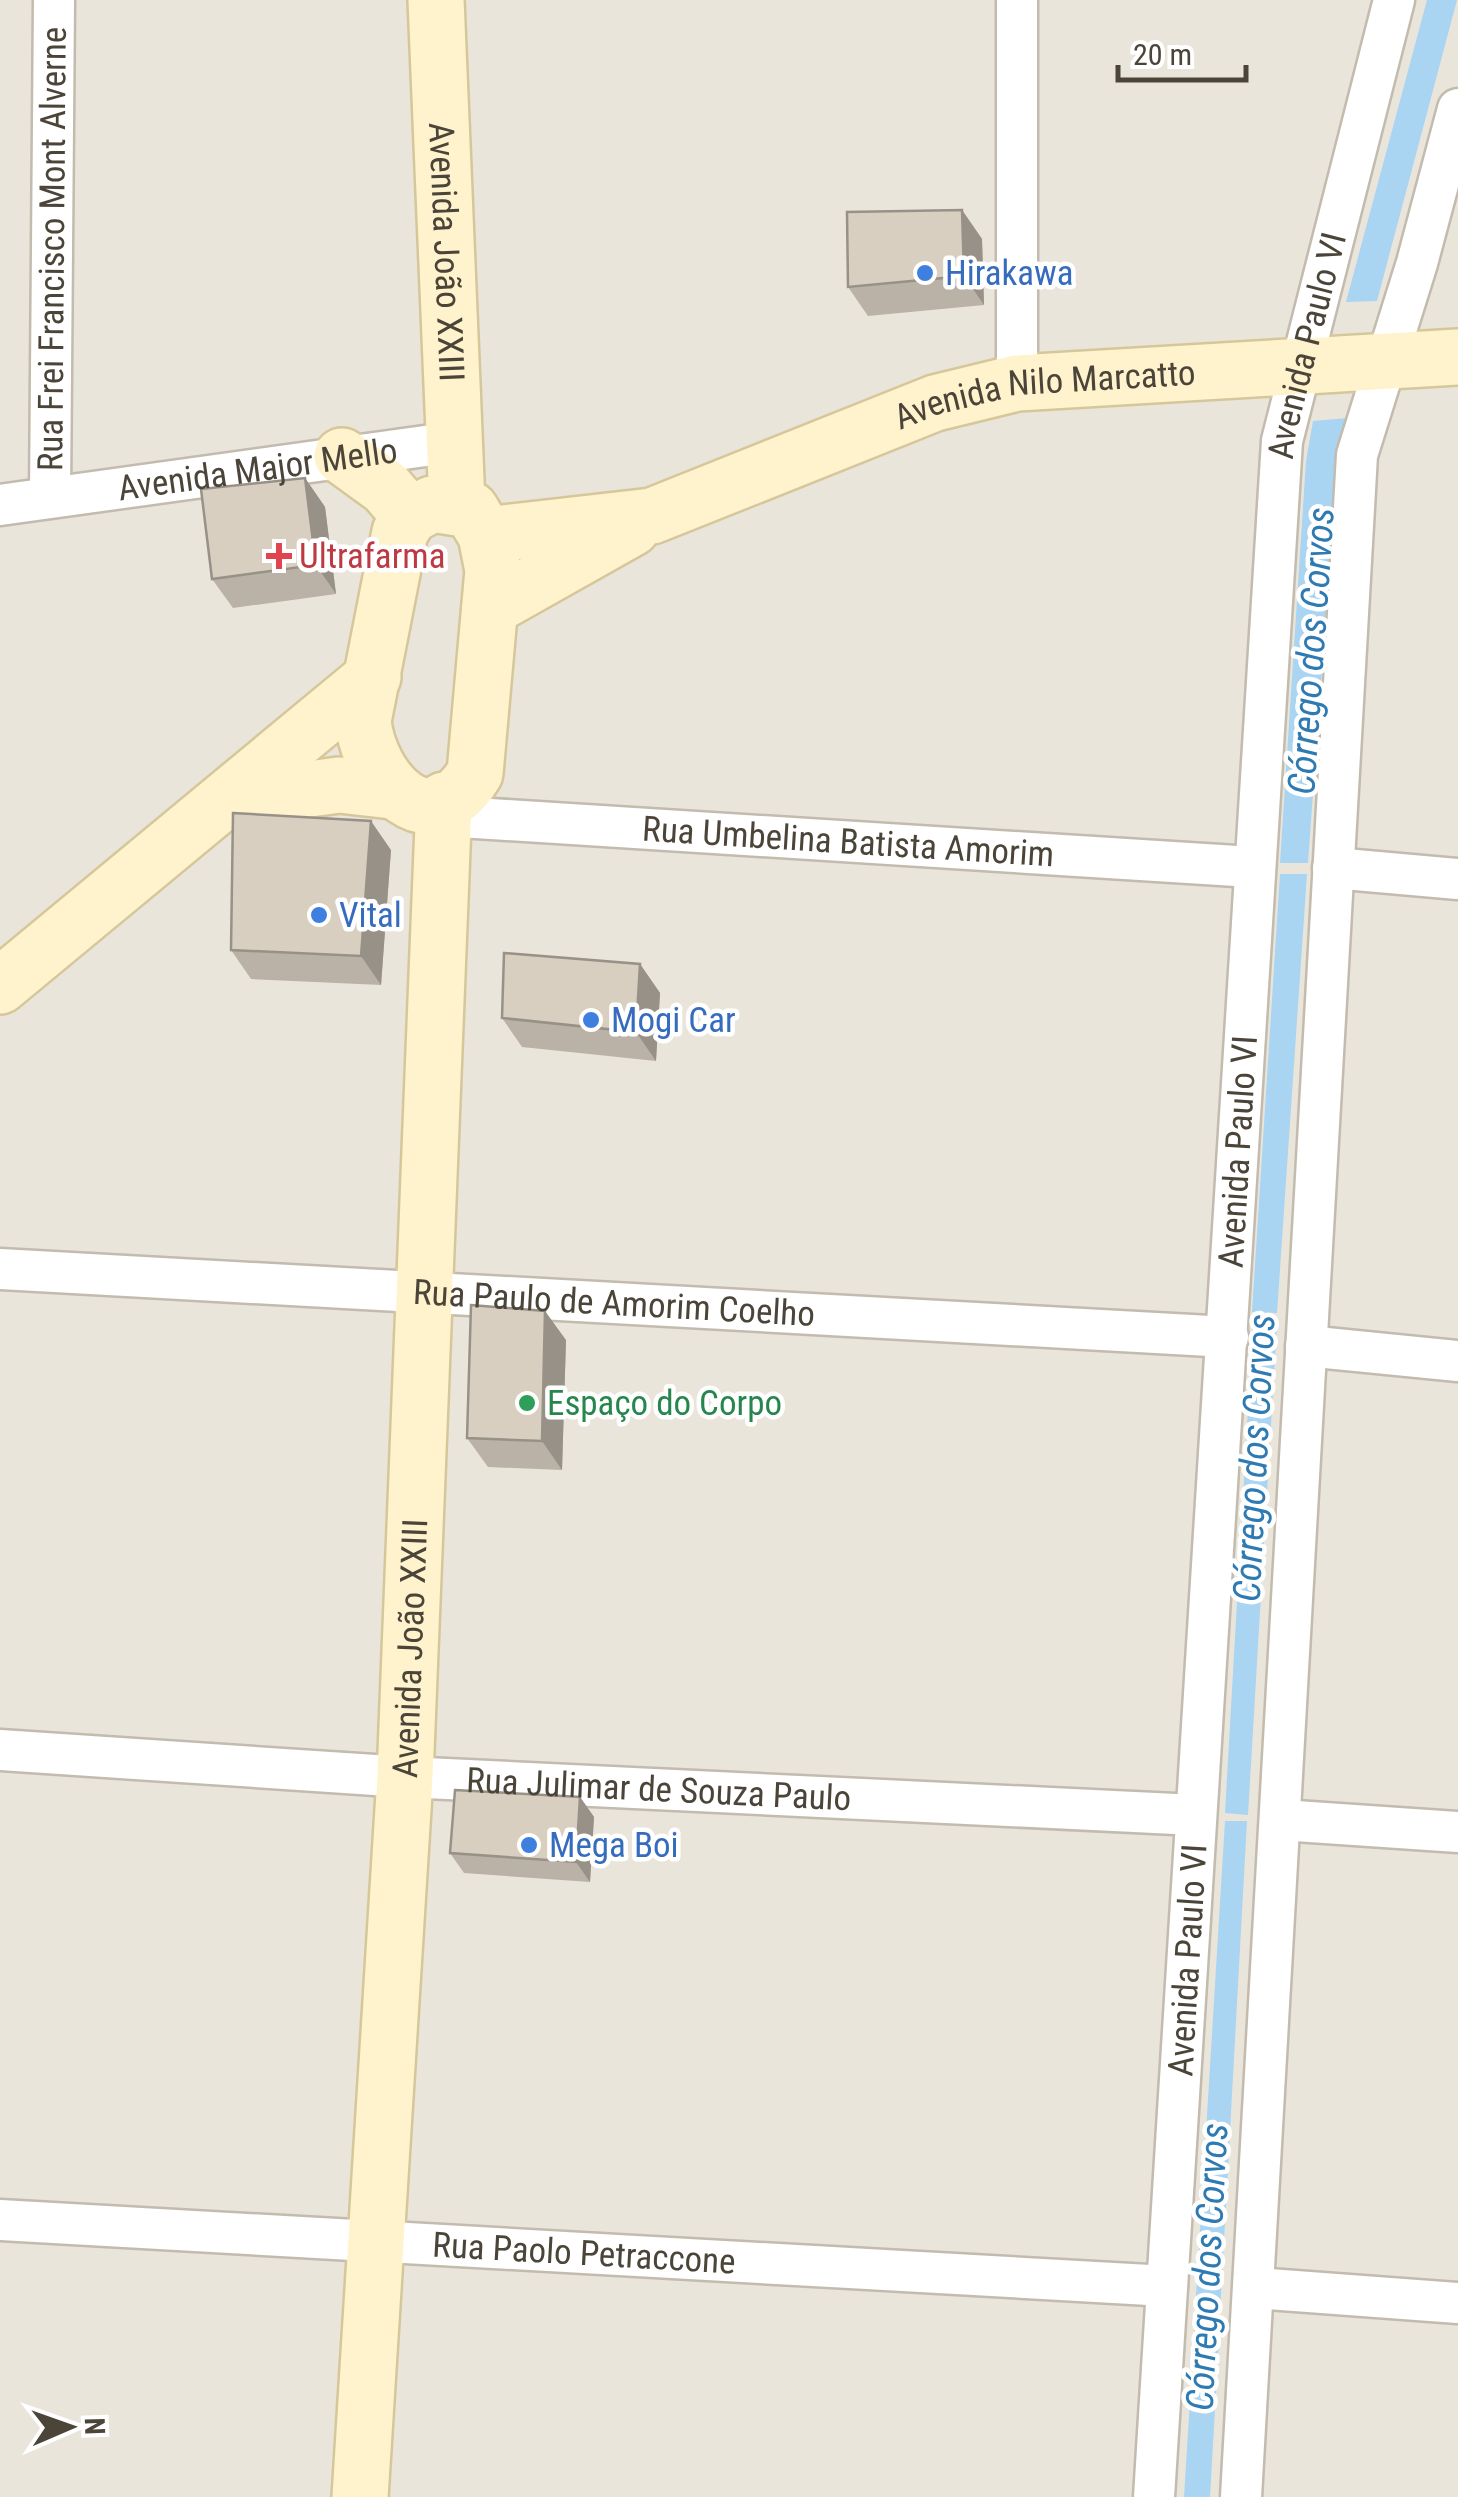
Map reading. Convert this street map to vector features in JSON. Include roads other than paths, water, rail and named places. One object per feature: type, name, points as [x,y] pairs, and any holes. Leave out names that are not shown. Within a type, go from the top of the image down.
[{"type":"main road","name":"Avenida João XXIII","points":[[426,802],[469,783],[478,758],[492,570],[451,518],[454,442],[436,0]]},
{"type":"main road","name":"Avenida Nilo Marcatto","points":[[490,608],[652,516],[918,410],[1017,383],[1458,357]]},
{"type":"main road","points":[[342,456],[386,488],[451,518]]},
{"type":"main road","name":"Avenida Nilo Marcatto","points":[[451,518],[652,516]]},
{"type":"main road","name":"Avenida João XXIII","points":[[360,2497],[406,1777],[424,1294],[426,802],[366,750],[363,721],[395,550],[451,518]]},
{"type":"main road","points":[[0,986],[374,678]]},
{"type":"main road","points":[[230,800],[339,785],[426,802]]},
{"type":"street","name":"Rua Frei Francisco Mont Alverne","points":[[50,497],[54,0]]},
{"type":"street","points":[[1017,0],[1017,383]]},
{"type":"street","name":"Avenida Paulo VI","points":[[1154,2497],[1228,1338],[1252,867],[1282,442],[1394,0]]},
{"type":"street","name":"Avenida Paulo VI","points":[[1240,2497],[1282,1820],[1357,455],[1389,361],[1458,109]]},
{"type":"street","name":"Avenida Major Mello","points":[[0,505],[454,442]]},
{"type":"street","name":"Rua Umbelina Batista Amorim","points":[[426,802],[1252,867]]},
{"type":"street","points":[[1333,868],[1458,879]]},
{"type":"street","name":"Rua Paulo de Amorim Coelho","points":[[0,1269],[1228,1338]]},
{"type":"street","points":[[1306,1346],[1458,1361]]},
{"type":"street","name":"Rua Julimar de Souza Paulo","points":[[0,1750],[406,1777],[1196,1815]]},
{"type":"street","points":[[1282,1820],[1458,1832]]},
{"type":"street","name":"Rua Paolo Petraccone","points":[[0,2220],[376,2238],[1167,2286]]},
{"type":"street","points":[[1255,2288],[1458,2304]]},
{"type":"water","points":[[1427,0],[1457,0],[1377,301],[1346,302]]},
{"type":"water","name":"Córrego dos Corvos","points":[[1348,418],[1338,444],[1308,863],[1280,863],[1306,461],[1313,421]]},
{"type":"water","points":[[1280,874],[1307,874],[1277,1313],[1252,1312]]},
{"type":"water","name":"Córrego dos Corvos","points":[[1253,1322],[1277,1323],[1248,1815],[1225,1813]]},
{"type":"water","name":"Córrego dos Corvos","points":[[1225,1821],[1247,1821],[1220,2313],[1195,2312]]},
{"type":"water","points":[[1195,2320],[1220,2321],[1210,2497],[1184,2497]]},
{"type":"place","name":"Hirakawa","points":[[925,273]]},
{"type":"place","name":"Ultrafarma","points":[[279,556]]},
{"type":"place","name":"Vital","points":[[319,915]]},
{"type":"place","name":"Mogi Car","points":[[591,1020]]},
{"type":"place","name":"Espaço do Corpo","points":[[527,1403]]},
{"type":"place","name":"Mega Boi","points":[[529,1845]]}]
